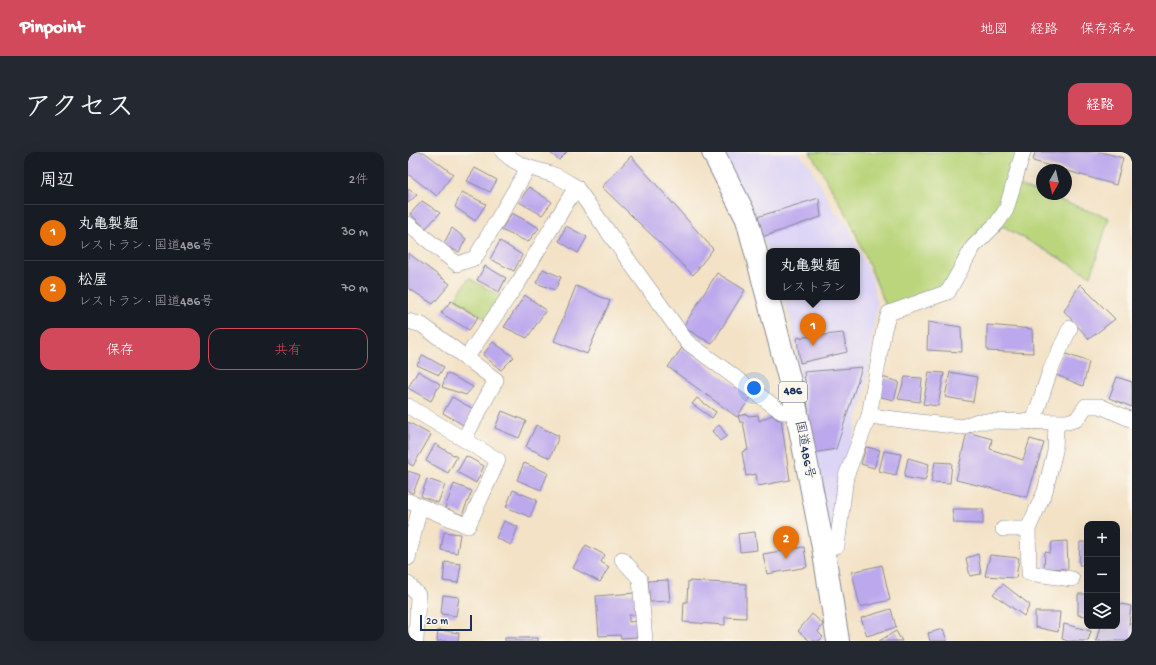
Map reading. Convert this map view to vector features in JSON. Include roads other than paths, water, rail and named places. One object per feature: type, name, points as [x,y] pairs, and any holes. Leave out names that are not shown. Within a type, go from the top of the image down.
[{"type":"highway","name":"国道486号","points":[[713,152],[747,219],[766,290]]},
{"type":"highway","name":"国道486号","points":[[769,300],[793,392],[823,547],[838,641]]},
{"type":"street","points":[[503,152],[512,160],[528,168],[556,176],[576,187],[687,342],[782,412],[797,412]]},
{"type":"street","points":[[823,547],[837,546],[846,476],[869,416],[884,329],[889,313],[948,292],[973,247],[997,223],[1006,210],[1023,152]]},
{"type":"street","points":[[408,224],[458,264],[475,258],[528,168]]},
{"type":"street","points":[[466,358],[520,280],[576,187]]},
{"type":"street","points":[[408,321],[422,325],[496,380],[464,440]]},
{"type":"street","points":[[1033,422],[1050,371],[1070,328]]},
{"type":"street","points":[[408,406],[498,460],[468,526],[414,503],[408,558]]},
{"type":"street","points":[[869,416],[962,427],[978,421],[1067,422],[1077,419],[1086,406],[1100,406],[1132,420]]},
{"type":"street","points":[[1056,422],[1055,451],[1045,492],[1028,529],[1029,573],[1072,579]]},
{"type":"street","points":[[1003,529],[1028,529]]},
{"type":"street","points":[[622,559],[640,579],[645,641]]},
{"type":"street","points":[[408,584],[418,594],[416,641]]},
{"type":"place","name":"丸亀製麺","points":[[813,346]]},
{"type":"place","name":"松屋","points":[[786,559]]}]
